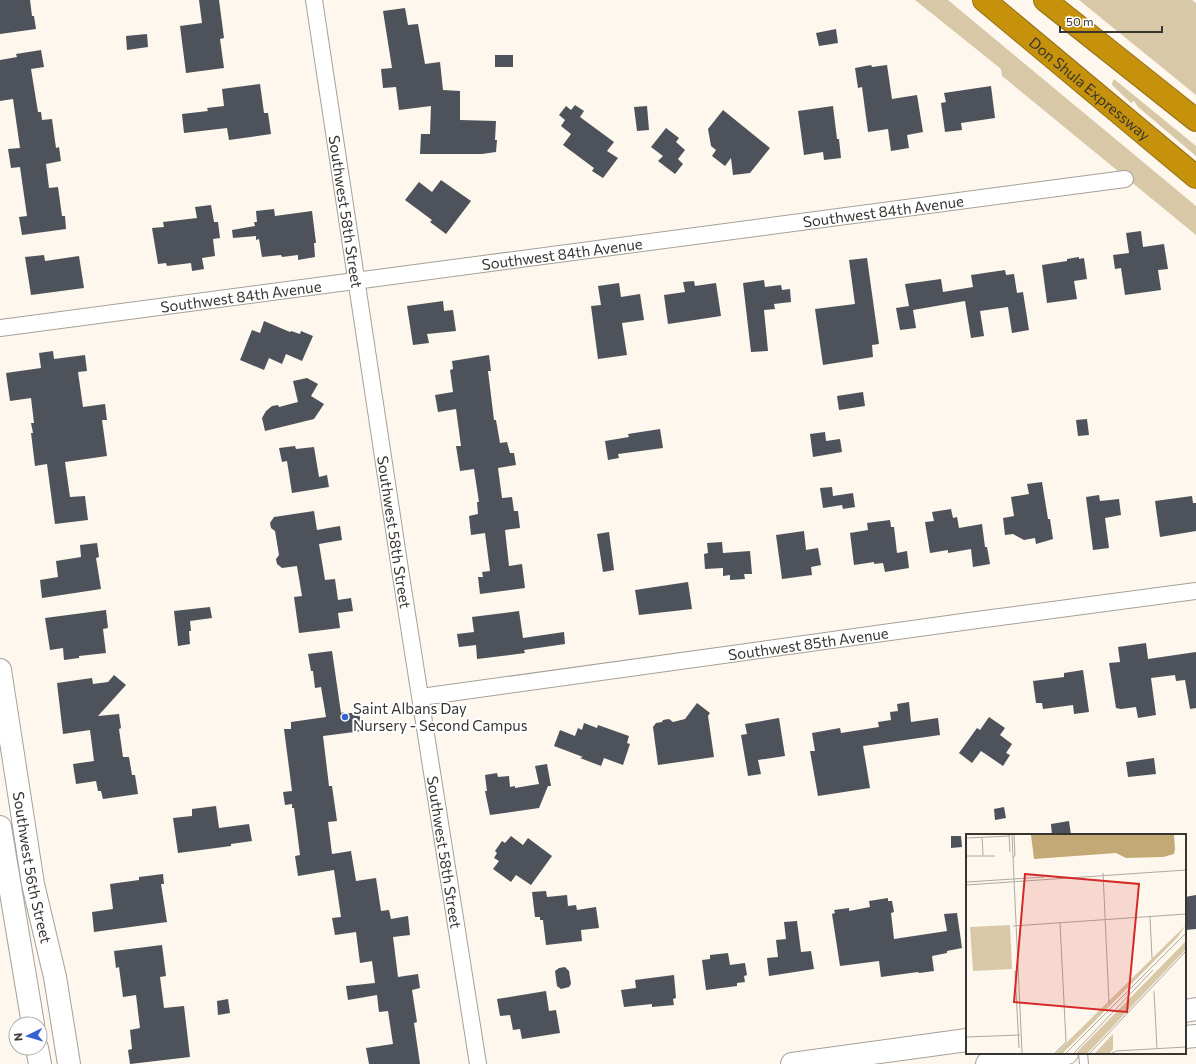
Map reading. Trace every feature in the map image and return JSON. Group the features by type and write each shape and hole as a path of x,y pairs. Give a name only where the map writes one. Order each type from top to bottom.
{"highway":[{"name":"Don Shula Expressway","path":"984,0 1196,177"},
{"path":"1046,0 1196,120"}],"main road":[{"name":"Southwest 56th Street","path":"0,676 33,884 55,977 69,1064"},
{"name":"Southwest 56th Street","path":"0,827 33,1016"},
{"path":"1186,1011 1196,1009"},
{"path":"1186,1037 1196,1036"},
{"path":"792,1064 897,1057 966,1040"},
{"path":"987,1064 1025,1056 1053,1054"}],"street":[{"name":"Southwest 58th Street","path":"314,0 478,1064"},
{"name":"Southwest 84th Avenue","path":"0,328 1125,179"},
{"name":"Southwest 85th Avenue","path":"421,697 1196,591"}],"lane":[{"path":"1083,1054 1084,1064"}],"shaded area":[{"path":"915,0 948,0 1196,206 1196,235 1002,76 1001,69"},
{"path":"1079,0 1192,0 1196,3 1196,95"},
{"path":"1114,79 1196,146 1196,156 1138,107 1134,101 1131,103 1112,85"}],"building":[{"path":"0,0 30,0 32,16 34,16 36,29 0,34"},
{"path":"199,0 219,0 224,38 220,39 224,68 186,73 180,26 202,23"},
{"path":"405,8 408,25 418,24 425,64 440,62 443,90 460,91 460,120 496,121 496,152 482,154 420,154 421,134 430,134 431,106 399,110 396,87 383,88 381,69 392,68 383,11"},
{"path":"836,29 838,43 819,46 816,33"},
{"path":"147,34 148,47 127,50 126,36"},
{"path":"41,50 44,67 31,69 38,112 41,112 42,120 52,119 56,148 59,147 61,161 46,164 49,188 58,187 62,216 65,216 66,229 22,235 19,217 27,216 20,167 11,168 8,149 20,148 13,99 0,101 0,60 17,57 16,54"},
{"path":"495,55 513,55 513,67 495,67"},
{"path":"871,65 872,67 887,65 892,99 917,95 923,132 907,135 909,148 891,151 888,129 868,132 862,87 858,88 855,68"},
{"path":"260,84 264,113 268,113 271,134 229,140 227,128 184,133 182,114 208,111 207,108 224,106 222,89"},
{"path":"991,86 995,118 961,123 962,130 945,132 941,103 946,102 944,93"},
{"path":"575,105 584,111 580,117 614,142 607,151 618,158 603,178 592,171 594,168 563,145 571,134 561,126 565,120 559,115 566,106 571,110"},
{"path":"647,106 649,130 637,131 634,107"},
{"path":"833,106 841,158 824,160 823,152 804,155 798,111"},
{"path":"723,110 770,148 750,173 733,175 731,158 725,166 712,156 716,150 711,146 708,129"},
{"path":"666,128 679,138 676,142 685,150 678,159 683,164 675,174 658,161 663,156 651,147"},
{"path":"441,180 471,201 446,234 430,222 432,220 405,200 419,182 432,192"},
{"path":"211,205 214,222 218,222 220,238 213,239 215,256 202,258 204,269 192,271 191,263 167,266 166,263 158,264 152,228 164,227 163,222 197,218 195,207"},
{"path":"274,209 275,216 312,211 316,243 314,243 315,257 298,260 298,255 262,257 259,239 256,240 256,236 233,238 232,230 255,226 254,222 257,222 256,211"},
{"path":"1141,231 1143,247 1164,244 1168,269 1158,270 1161,290 1125,295 1121,268 1115,269 1113,255 1129,253 1126,233"},
{"path":"44,255 45,261 79,256 84,288 31,295 25,257"},
{"path":"1079,257 1079,259 1084,258 1087,279 1074,281 1077,299 1047,303 1042,265 1067,261 1067,259"},
{"path":"867,258 879,344 872,345 873,357 823,365 815,309 855,304 849,260"},
{"path":"1005,270 1006,275 1014,274 1017,293 1023,292 1029,330 1012,333 1008,307 980,311 984,336 971,338 965,301 913,310 916,328 900,330 896,308 909,306 905,284 941,279 943,292 973,287 971,275"},
{"path":"764,280 765,287 781,285 782,290 790,289 791,302 774,304 775,309 764,310 768,351 751,352 743,283"},
{"path":"694,281 695,286 716,283 721,316 668,324 664,295 685,292 683,282"},
{"path":"619,283 621,297 640,294 644,320 622,323 627,355 598,359 591,306 601,305 598,286"},
{"path":"443,301 444,311 453,310 456,331 427,334 429,343 413,345 407,306"},
{"path":"264,321 290,332 300,334 301,331 313,336 302,361 286,354 282,364 269,358 264,370 240,360 252,330 260,333"},
{"path":"53,351 54,359 85,355 87,371 78,372 83,407 105,404 107,420 102,420 107,456 65,462 70,497 85,496 88,520 55,524 47,464 35,466 31,433 33,433 31,423 34,423 31,398 10,401 6,373 41,368 39,353"},
{"path":"489,355 491,371 488,371 494,420 496,420 500,443 507,442 510,453 514,453 516,465 498,468 502,498 512,497 514,511 518,511 520,528 505,530 509,566 522,564 525,588 480,594 478,577 483,577 482,572 490,571 485,533 471,535 469,516 478,514 477,502 479,502 474,469 460,471 456,446 461,446 456,409 438,412 435,395 453,392 450,370 453,369 452,361"},
{"path":"307,378 318,384 311,396 324,404 314,419 265,431 262,418 266,411 272,406 278,405 279,407 298,402 293,381"},
{"path":"863,392 865,406 839,410 837,396"},
{"path":"1087,419 1089,435 1078,436 1076,420"},
{"path":"660,429 663,448 618,454 619,458 608,460 605,441 629,437 628,434"},
{"path":"825,432 826,441 840,439 842,452 813,457 810,434"},
{"path":"295,446 296,449 314,447 319,477 327,475 329,487 292,493 287,461 282,462 279,448"},
{"path":"1042,482 1053,539 1036,544 1035,538 1024,540 1013,534 1005,535 1003,518 1014,516 1011,497 1029,494 1027,484"},
{"path":"832,487 833,496 853,493 855,507 843,509 842,505 823,508 820,488"},
{"path":"1099,495 1100,501 1119,499 1121,515 1105,518 1109,548 1093,550 1086,497"},
{"path":"1192,496 1193,503 1196,503 1196,531 1160,537 1155,501"},
{"path":"951,509 953,518 957,517 959,528 982,524 985,547 987,547 990,564 973,567 971,549 948,553 948,550 930,553 925,522 934,521 932,512"},
{"path":"314,511 317,530 340,526 342,540 319,544 325,580 335,579 338,600 351,598 353,611 338,613 340,628 299,633 294,597 302,596 297,566 282,568 277,564 276,559 279,555 275,531 271,528 270,523 274,517"},
{"path":"890,520 891,527 894,527 897,553 907,551 909,568 885,572 883,563 874,564 874,562 854,565 850,533 868,530 867,523"},
{"path":"804,531 806,550 818,548 821,565 811,567 812,575 782,579 776,535"},
{"path":"609,532 614,570 603,572 597,534"},
{"path":"722,542 723,553 750,551 752,574 744,574 745,579 730,580 730,575 723,576 723,568 705,569 704,554 708,553 707,543"},
{"path":"97,543 99,557 96,558 101,589 42,598 40,580 58,577 56,561 81,557 80,545"},
{"path":"688,582 692,609 639,615 635,590"},
{"path":"210,607 212,618 190,621 190,644 178,646 174,611"},
{"path":"106,610 108,628 103,629 106,653 79,656 79,658 64,660 63,648 50,650 45,618"},
{"path":"519,611 523,638 564,632 565,644 524,650 525,653 477,659 476,645 459,647 457,634 474,632 472,617"},
{"path":"1146,643 1148,659 1196,652 1196,708 1190,709 1185,680 1176,681 1175,675 1151,678 1156,715 1138,718 1136,707 1121,709 1116,708 1109,663 1120,662 1118,647"},
{"path":"332,651 341,713 359,712 362,731 323,736 329,786 332,786 337,821 328,822 332,854 351,851 356,881 376,878 381,911 389,910 391,919 408,916 410,935 393,937 398,977 418,974 420,988 412,990 417,1022 414,1023 420,1064 369,1064 366,1048 393,1044 388,1011 379,1012 377,995 348,1000 346,986 375,983 372,961 360,963 356,932 335,935 332,918 341,917 334,870 298,876 295,856 300,855 294,808 292,808 292,804 285,805 283,792 292,791 284,729 291,729 291,722 326,717 321,687 315,688 313,671 311,671 308,654"},
{"path":"1083,670 1089,712 1074,714 1073,705 1043,709 1042,703 1036,703 1033,681 1064,677 1064,673"},
{"path":"114,675 126,685 98,716 119,714 121,728 119,729 123,757 129,757 132,775 135,775 138,794 103,799 101,791 98,791 96,781 76,784 73,764 94,761 90,730 63,734 57,683 92,678 93,684 108,682"},
{"path":"909,702 911,722 938,718 940,735 863,746 870,788 818,796 810,751 815,751 812,733 840,728 841,733 879,727 878,722 891,720 890,712 898,711 897,704"},
{"path":"697,703 710,713 708,716 714,757 658,765 653,727 656,723 662,722 663,720 669,719 673,722 685,719"},
{"path":"989,717 1005,728 1000,735 1012,744 1006,753 1010,755 1003,766 981,751 972,763 959,753 977,728 980,730"},
{"path":"779,718 785,756 758,760 761,774 748,776 741,735 747,734 745,724"},
{"path":"584,723 597,728 598,725 629,736 627,743 630,744 623,765 604,758 601,766 580,758 583,757 554,746 560,730 575,736 578,728 582,730"},
{"path":"1154,758 1156,774 1128,777 1126,762"},
{"path":"547,764 551,786 548,786 539,808 490,815 485,791 487,791 485,775 497,773 498,777 509,776 510,787 515,786 515,788 539,784 535,766"},
{"path":"216,806 219,828 249,824 252,841 231,844 231,846 178,853 173,818 192,816 192,809"},
{"path":"1004,807 1006,818 995,820 994,809"},
{"path":"1069,821 1071,834 1052,834 1051,824"},
{"path":"511,836 523,845 528,838 552,856 531,885 516,875 511,882 493,869 499,861 494,858 497,853 495,851 502,841 505,843"},
{"path":"951,836 961,836 962,847 951,848"},
{"path":"163,874 164,884 161,884 167,922 94,932 92,912 113,909 110,884 139,880 139,877"},
{"path":"546,891 547,897 567,895 568,906 576,905 577,910 596,907 599,928 581,930 582,941 546,945 543,920 540,920 540,917 535,917 532,892"},
{"path":"1196,895 1196,929 1186,930 1186,897"},
{"path":"888,898 888,901 892,901 894,912 891,913 894,939 947,931 944,914 957,913 962,948 932,956 934,971 881,977 879,961 840,966 832,914 835,913 834,910 849,908 849,911 870,907 869,901"},
{"path":"797,921 801,952 811,951 814,969 769,976 767,958 778,957 776,940 786,939 784,922"},
{"path":"162,945 166,976 160,977 164,1008 184,1006 190,1057 130,1064 128,1050 132,1049 130,1030 140,1028 136,995 123,997 119,967 116,968 114,951"},
{"path":"728,953 730,965 745,963 747,975 744,976 745,982 737,983 737,986 706,990 702,960 710,959 710,955"},
{"path":"565,967 569,971 571,984 569,987 561,989 557,986 555,971 559,968"},
{"path":"674,975 676,998 673,999 674,1005 652,1007 652,1004 624,1007 621,990 636,988 635,980"},
{"path":"546,991 549,1011 556,1010 560,1033 522,1039 520,1029 513,1030 510,1015 500,1016 497,999"},
{"path":"228,999 230,1013 218,1015 217,1001"}],"place":[{"name":"Saint Albans Day Nursery - Second Campus","path":"345,717"}]}
